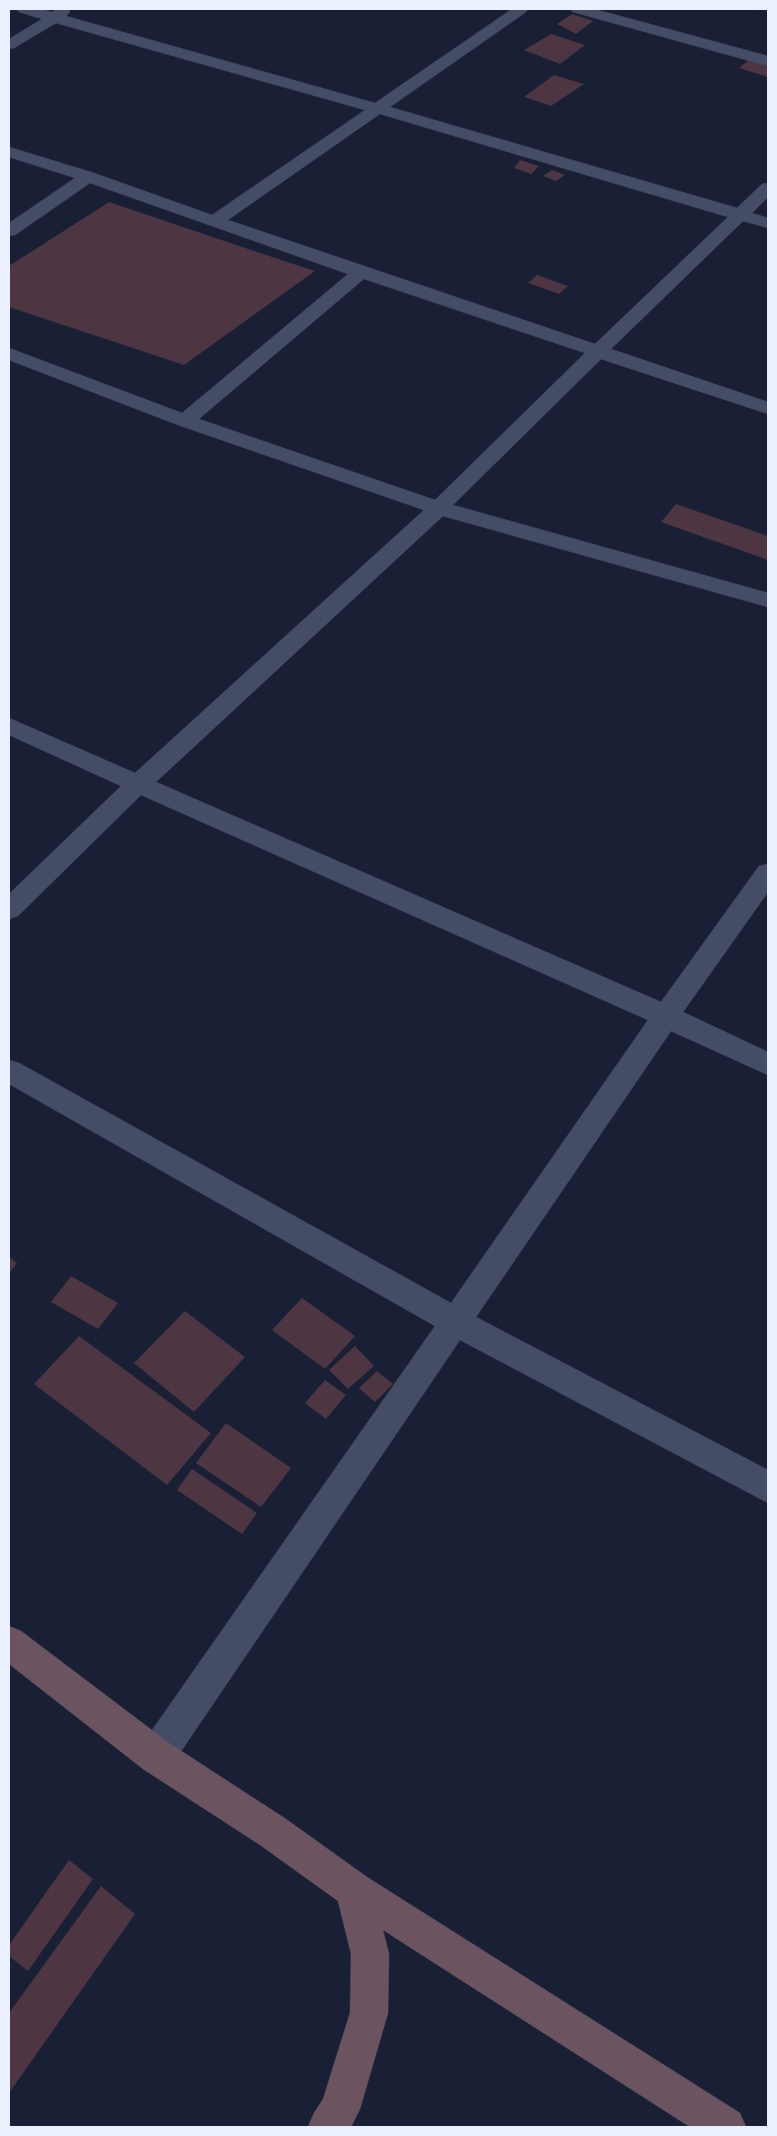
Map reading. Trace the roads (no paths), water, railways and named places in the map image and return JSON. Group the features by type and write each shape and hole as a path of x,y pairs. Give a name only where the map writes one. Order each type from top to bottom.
{"street":[{"path":"24,9 377,108 768,223"},
{"path":"9,45 68,9"},
{"path":"216,220 521,9"},
{"path":"578,9 662,23 768,61"},
{"path":"9,152 88,176 361,272 768,408"},
{"path":"9,231 88,176"},
{"path":"9,909 137,785 439,508 597,352 768,188"},
{"path":"185,421 361,272"},
{"path":"14,362 439,508 768,600"},
{"path":"9,726 137,785 666,1016 768,1064"},
{"path":"156,1756 666,1016 768,872"},
{"path":"9,1070 456,1322 768,1487"},
{"path":"9,1643 156,1756 273,1832 354,1890 726,2127"},
{"path":"328,2127 340,2109 369,2013 370,1954 354,1890"}]}
